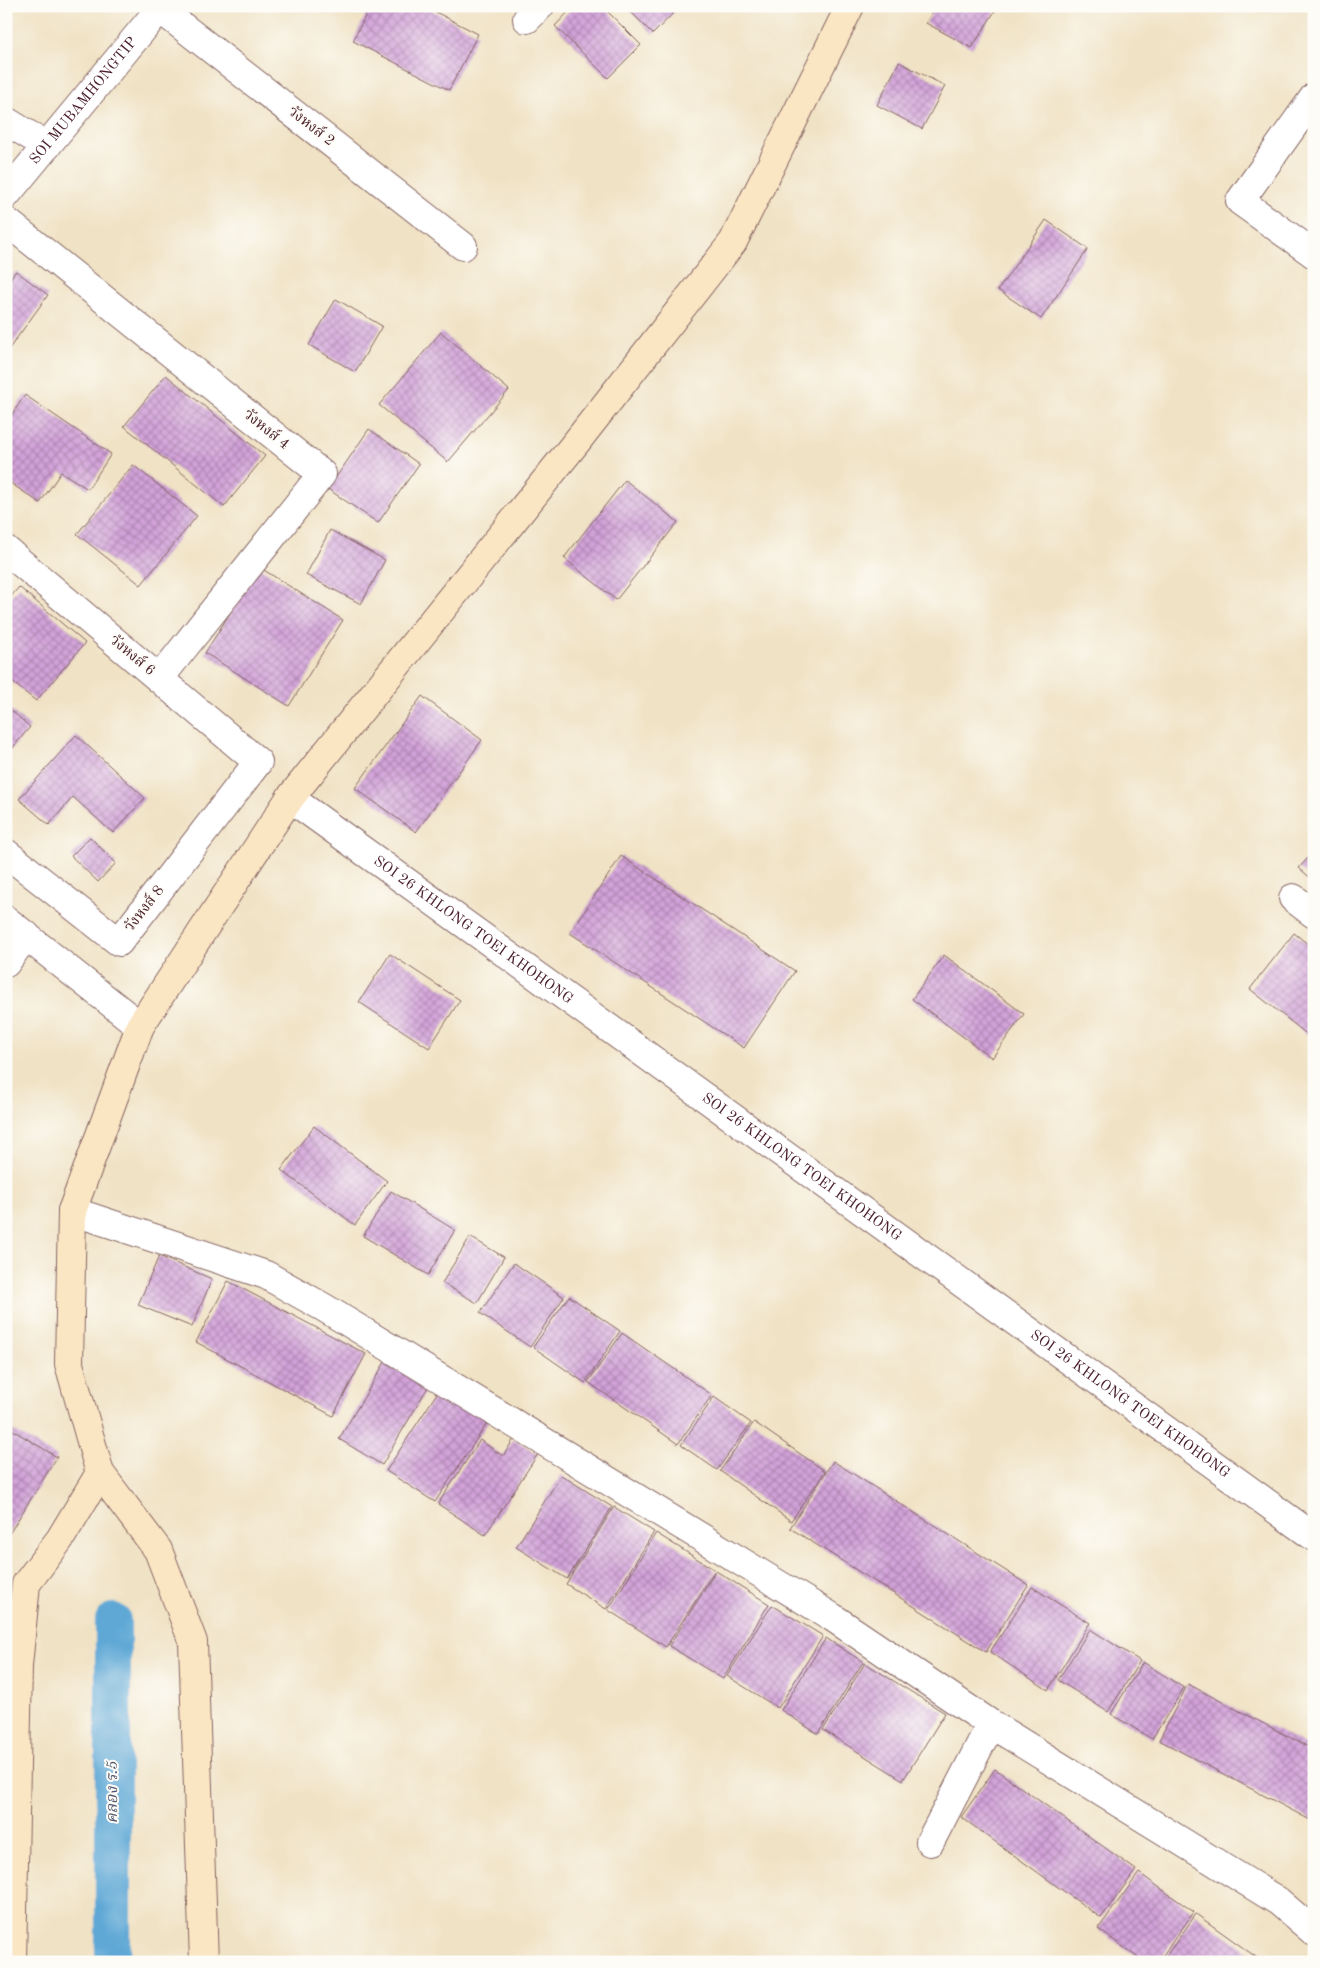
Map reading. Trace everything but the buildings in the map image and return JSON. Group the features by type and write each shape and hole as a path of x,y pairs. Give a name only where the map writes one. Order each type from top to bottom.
{"street":[{"path":"204,1962 193,1642 158,1550 100,1473 69,1364 72,1211 140,1026 290,798 578,440 733,242 850,6"},
{"name":"SOI MUBAMHONGTIP","path":"6,195 161,8"},
{"name":"วังหงส์ 2","path":"161,8 463,246"},
{"path":"1314,97 1240,201 1314,254"},
{"path":"6,121 47,146"},
{"name":"วังหงส์ 4","path":"6,222 322,474 160,679"},
{"name":"วังหงส์ 6","path":"6,550 258,762"},
{"name":"วังหงส์ 8","path":"6,853 119,942 258,762"},
{"name":"SOI 26 KHLONG TOEI KHOHONG","path":"290,798 1314,1537"},
{"path":"6,964 16,928 140,1026"},
{"path":"72,1211 266,1275 323,1307 832,1617 991,1724 1278,1901 1314,1932"},
{"path":"12,1962 18,1666 26,1584 60,1539 100,1473"},
{"path":"930,1842 991,1724"}],"waterway":[{"name":"คลอง ร.5","path":"113,1621 113,1962"}]}
